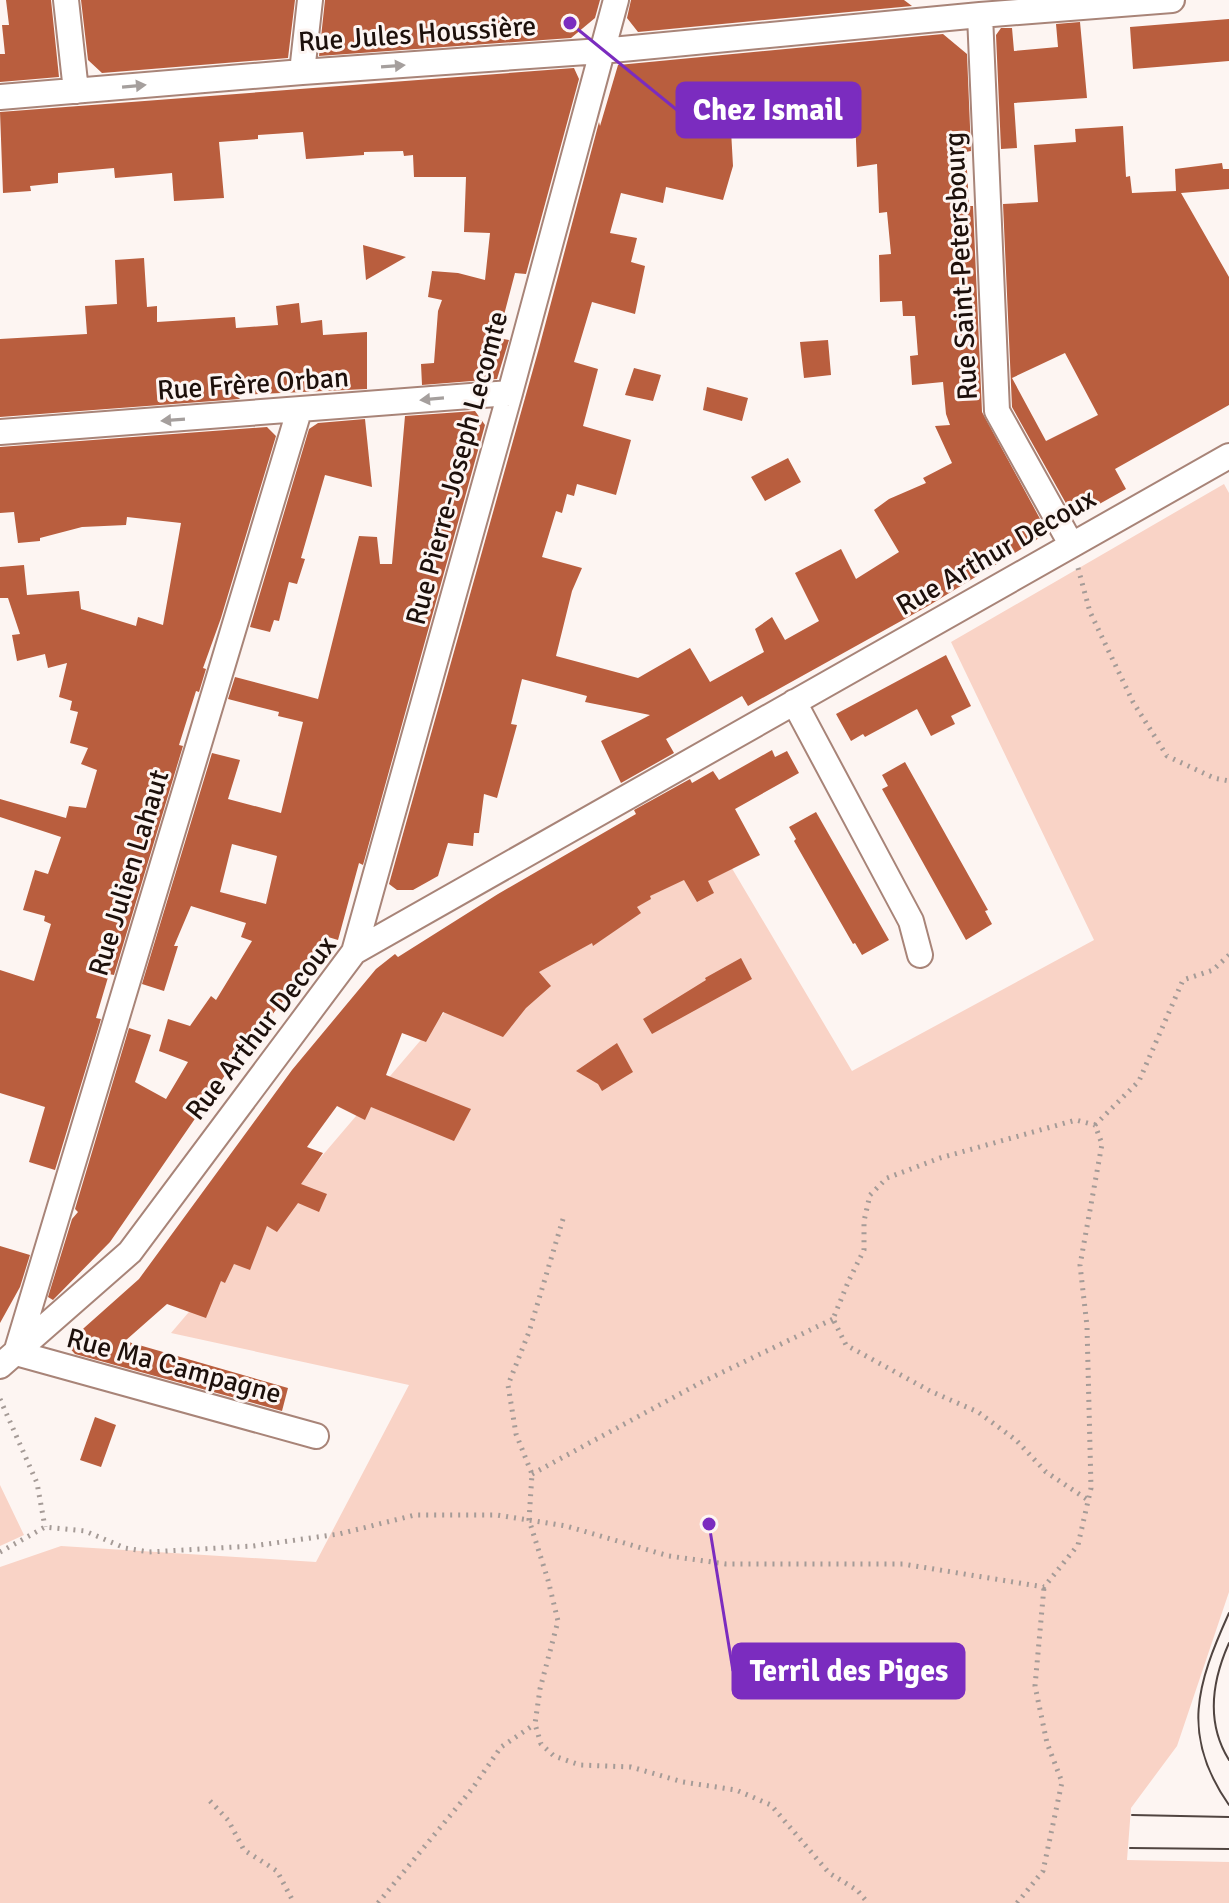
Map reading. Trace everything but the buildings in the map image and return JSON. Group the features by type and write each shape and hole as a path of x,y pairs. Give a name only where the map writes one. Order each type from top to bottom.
{"street":[{"path":"66,0 76,91"},
{"path":"302,72 310,0"},
{"name":"Rue Pierre-Joseph Lecomte","path":"354,952 616,0"},
{"name":"Rue Jules Houssière","path":"0,97 601,51 1172,0"},
{"name":"Rue Saint-Petersbourg","path":"980,15 997,411 1071,544"},
{"name":"Rue Frère Orban","path":"0,432 510,393"},
{"name":"Rue Julien Lahaut","path":"8,1360 299,411"},
{"name":"Rue Arthur Decoux","path":"8,1360 130,1252 354,952 1229,456"},
{"path":"794,702 911,921 920,955"},
{"name":"Rue Ma Campagne","path":"8,1360 316,1436"}],"path":[{"path":"1071,544 1090,612 1133,702 1167,756 1214,778 1229,781"},
{"path":"1095,1125 1139,1081 1183,980 1213,970 1229,955"},
{"path":"532,1474 700,1383 833,1319 864,1250 864,1221 870,1195 887,1178 940,1158 1076,1120 1095,1125"},
{"path":"1017,1903 1043,1871 1062,1782 1047,1743 1035,1686 1044,1587 1078,1545 1091,1488 1087,1326 1080,1265 1102,1144 1095,1125"},
{"path":"563,1219 529,1332 508,1385 516,1434 532,1474 529,1520 558,1621 540,1689 535,1724 541,1744 554,1756 580,1765 631,1767 683,1782 736,1790 771,1805 829,1873 857,1890 868,1903"},
{"path":"833,1319 846,1345 930,1391 978,1412 1016,1440 1046,1472 1088,1500"},
{"path":"0,1399 37,1483 45,1527"},
{"path":"0,1552 45,1527 85,1531 125,1548 149,1552 253,1546 325,1536 415,1515 497,1515 566,1526 669,1556 726,1564 903,1564 1044,1587"},
{"path":"378,1903 472,1789 501,1747 535,1724"},
{"path":"210,1801 228,1820 244,1850 277,1871 294,1903"}],"shaded area":[{"path":"1224,484 1229,493 1229,1592 1177,1746 1131,1808 1127,1860 1229,1862 1229,1903 0,1903 0,1567 61,1546 316,1562 409,1385 171,1333 466,987 714,838 852,1071 1094,940 951,642"},
{"path":"0,1485 24,1535 0,1546"}],"tram line":[{"path":"1229,1613 1209,1663 1199,1709 1199,1732 1204,1755 1229,1805"},
{"path":"1229,1643 1215,1687 1214,1702 1217,1731 1229,1760"},
{"path":"1132,1815 1229,1817"},
{"path":"1130,1848 1229,1849"}],"place":[{"name":"Chez Ismail","path":"570,23"},
{"name":"Terril des Piges","path":"709,1524"}]}
